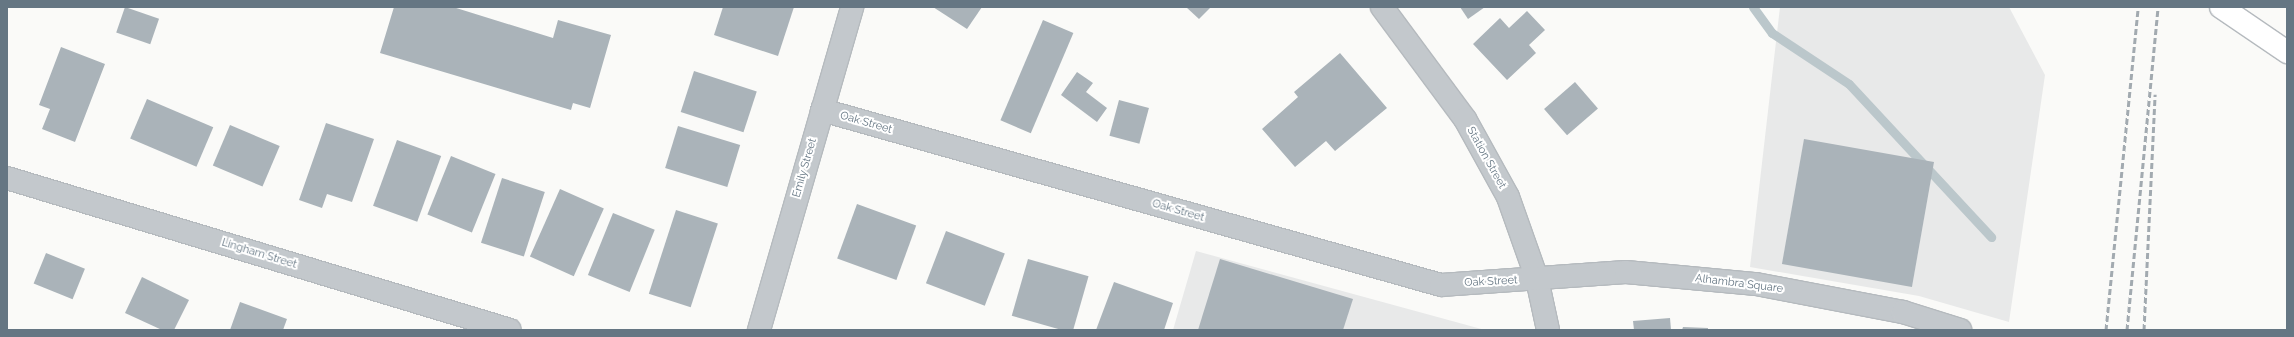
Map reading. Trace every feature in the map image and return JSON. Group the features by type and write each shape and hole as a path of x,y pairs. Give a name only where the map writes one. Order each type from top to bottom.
{"main road":[{"path":"2221,7 2287,52"}],"street":[{"name":"Emily Street","path":"759,330 852,7"},
{"name":"Station Street","path":"1382,7 1465,119 1508,197 1537,279 1548,330"},
{"name":"Oak Street","path":"822,110 1440,285 1537,279"},
{"name":"Lingham Street","path":"7,178 510,330"},
{"name":"Alhambra Square","path":"1537,279 1626,272 1756,284 1903,312 1960,330"}],"shaded area":[{"path":"1780,7 2009,7 2045,75 2009,322 1919,296 1750,267"},
{"path":"1196,251 1485,330 1173,330"}],"building":[{"path":"125,7 159,19 150,44 116,33"},
{"path":"394,7 453,7 553,38 558,20 611,35 590,108 573,103 571,110 380,53"},
{"path":"723,7 794,7 778,56 714,35"},
{"path":"933,7 982,7 967,29"},
{"path":"1186,7 1211,7 1199,19"},
{"path":"1460,7 1485,7 1468,19"},
{"path":"1527,11 1545,30 1529,45 1536,53 1507,80 1473,44 1500,18 1509,28"},
{"path":"1043,20 1073,33 1031,133 1000,120"},
{"path":"61,47 105,64 75,142 42,129 50,109 39,105"},
{"path":"1340,53 1387,108 1335,151 1326,141 1295,167 1262,129 1298,97 1294,92"},
{"path":"694,71 757,91 743,132 681,112"},
{"path":"1077,72 1093,83 1086,92 1107,108 1097,122 1061,95"},
{"path":"1575,82 1598,108 1567,135 1544,109"},
{"path":"147,99 213,127 196,167 130,139"},
{"path":"1119,100 1149,108 1139,144 1109,136"},
{"path":"326,123 374,139 352,202 327,194 322,208 299,200"},
{"path":"230,125 280,146 263,187 213,166"},
{"path":"678,126 740,145 727,187 665,168"},
{"path":"1804,139 1934,162 1912,287 1782,264"},
{"path":"397,140 441,156 417,222 373,206"},
{"path":"451,156 496,174 472,232 427,214"},
{"path":"502,178 545,192 524,257 481,243"},
{"path":"560,189 604,209 574,276 530,257"},
{"path":"857,204 916,226 896,280 837,259"},
{"path":"676,210 718,224 691,307 649,294"},
{"path":"613,213 655,230 630,292 588,275"},
{"path":"946,231 1005,254 985,306 926,283"},
{"path":"46,253 85,269 73,299 34,284"},
{"path":"1028,259 1089,276 1073,330 1062,330 1012,316"},
{"path":"1220,259 1353,299 1343,330 1198,330"},
{"path":"142,277 189,300 174,330 162,330 125,313"},
{"path":"1114,282 1173,303 1164,330 1096,330"},
{"path":"240,302 287,319 283,330 230,330"},
{"path":"1670,318 1671,330 1634,330 1633,321"},
{"path":"1683,327 1708,328 1708,330 1682,330"}],"waterway":[{"path":"1753,7 1772,33 1849,84 1991,237"}],"railway":[{"path":"2106,330 2138,7"},
{"path":"2127,330 2158,7"},
{"path":"2144,330 2155,94"}]}
